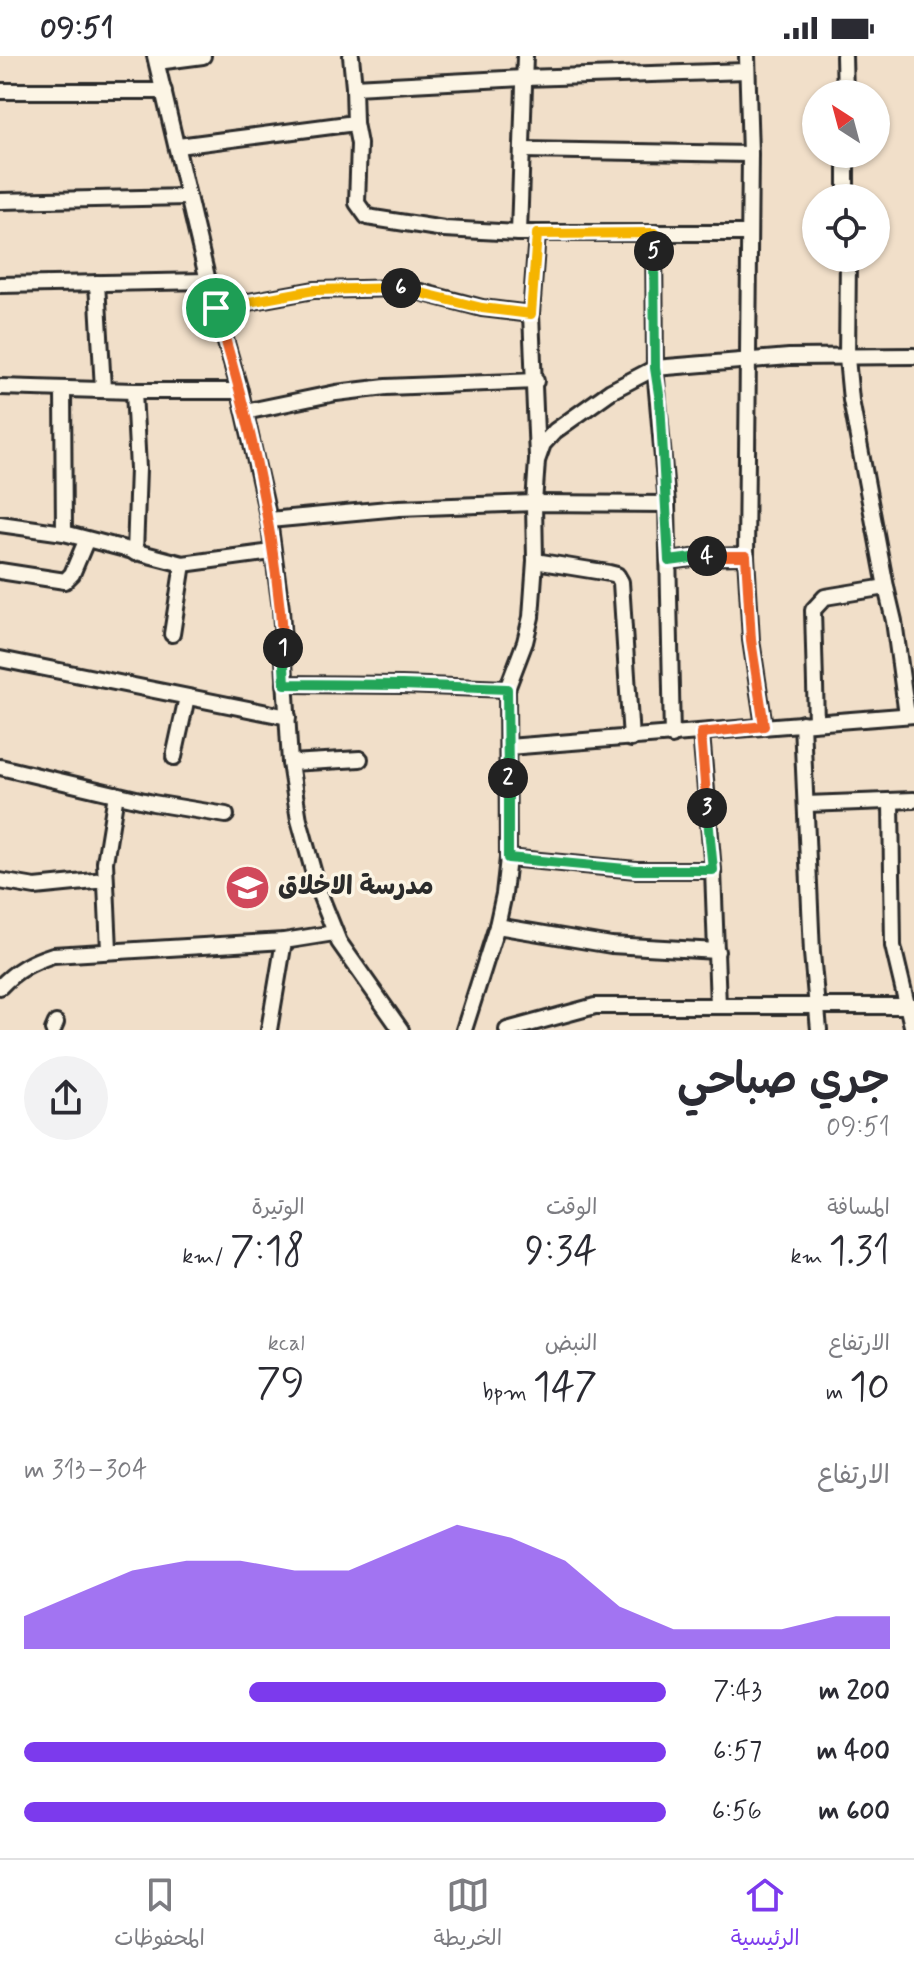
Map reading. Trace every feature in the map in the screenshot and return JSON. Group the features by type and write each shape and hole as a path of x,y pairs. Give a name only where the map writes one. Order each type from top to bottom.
{"street":[{"path":"203,56 156,59 208,281 240,391 269,520 280,598 290,763 299,820 334,933 401,1030"},
{"path":"351,56 359,144 357,203 367,217 444,229 537,234 749,233"},
{"path":"519,233 525,56"},
{"path":"844,56 845,80"},
{"path":"354,87 747,64 750,154 746,556 751,640 764,726"},
{"path":"0,91 164,91"},
{"path":"178,146 355,123"},
{"path":"523,150 750,154"},
{"path":"0,201 188,197"},
{"path":"654,233 655,368 667,504 672,736"},
{"path":"464,1030 497,926 508,858 507,689 531,617 537,461 531,314 537,234"},
{"path":"508,747 911,715 858,445 847,358 848,272"},
{"path":"0,285 208,281"},
{"path":"97,283 103,389"},
{"path":"216,308 314,290 405,288 482,308 531,314"},
{"path":"537,461 543,444 555,431 611,391 655,368 789,357 914,356"},
{"path":"245,412 336,393 386,387 536,381"},
{"path":"0,387 240,391"},
{"path":"63,390 64,533"},
{"path":"134,391 138,469 135,553"},
{"path":"269,520 399,508 534,503 667,504"},
{"path":"0,524 64,533 183,564 272,552"},
{"path":"0,571 65,581 72,574 86,541"},
{"path":"669,561 746,556"},
{"path":"535,561 609,573 617,575 621,582 631,739"},
{"path":"172,634 183,564"},
{"path":"819,1030 812,953 806,804 813,610 825,597 886,587"},
{"path":"0,659 288,717"},
{"path":"285,684 507,689"},
{"path":"174,757 187,697"},
{"path":"701,733 713,870 718,1006"},
{"path":"290,763 360,759"},
{"path":"0,767 226,815"},
{"path":"109,950 105,880 107,839 116,794"},
{"path":"806,804 914,800"},
{"path":"891,802 892,938 911,1006 913,1030"},
{"path":"508,858 636,870 713,870"},
{"path":"0,881 35,887 105,880"},
{"path":"497,926 611,945 717,951"},
{"path":"0,987 15,972 33,961 53,955 284,941 334,933"},
{"path":"269,1030 284,941"},
{"path":"507,1030 595,1006 911,1006"}],"place":[{"name":"مدرسة الاخلاق","path":"247,887"}],"route":[{"path":"654,233 655,368 660,401 669,561 723,555 746,556 751,640 764,726 701,733 713,870 636,870 508,858 507,689 285,684 279,587 269,520 240,391 216,308 314,290 405,288 482,308 531,314 537,234 654,233"}]}
